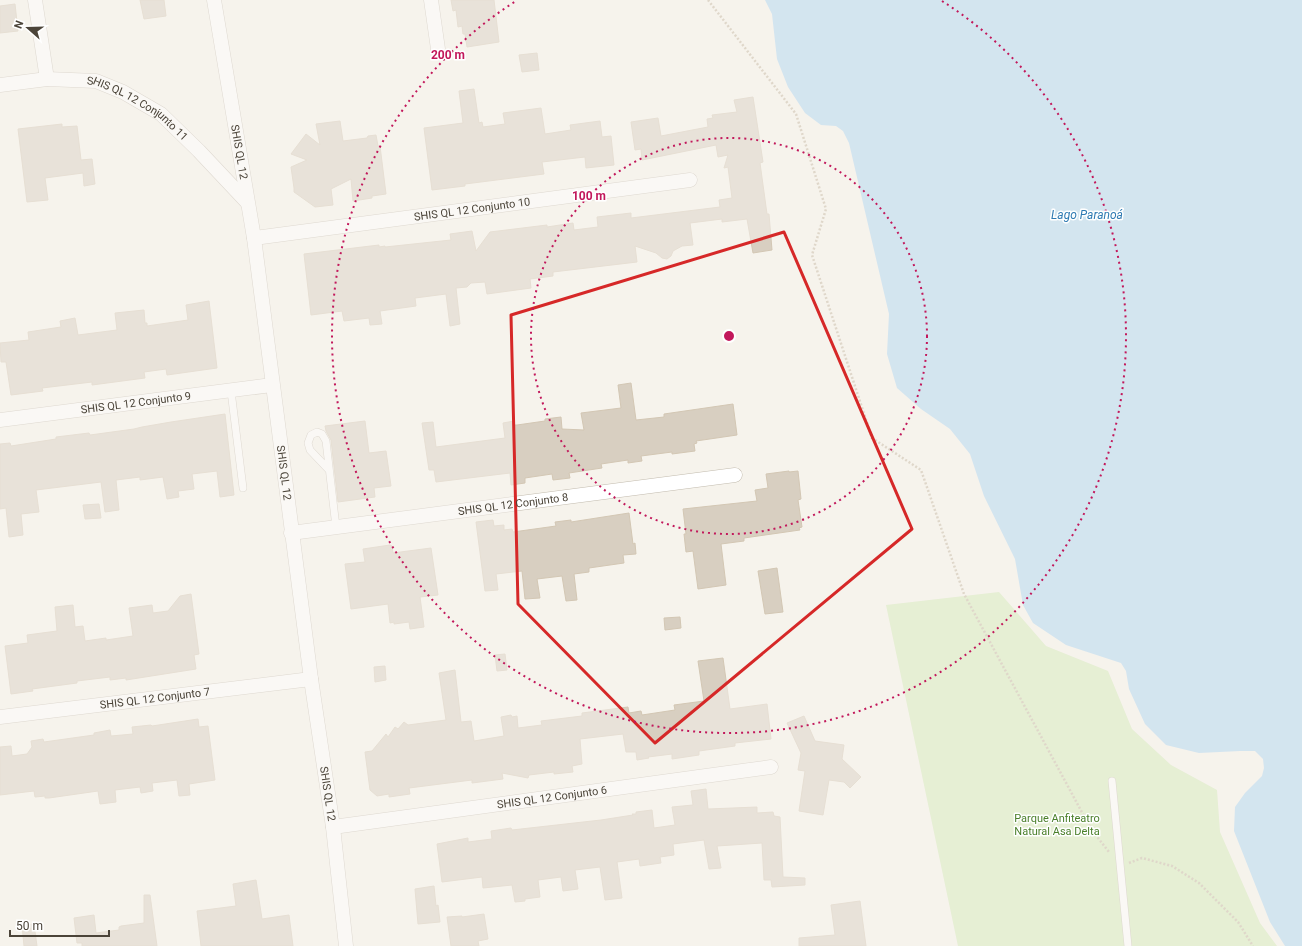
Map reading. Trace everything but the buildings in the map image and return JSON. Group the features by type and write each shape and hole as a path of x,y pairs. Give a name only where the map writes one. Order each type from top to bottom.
{"street":[{"path":"35,0 47,79"},
{"name":"SHIS QL 12","path":"214,0 254,238 310,679 333,827 346,946"},
{"path":"431,0 438,49"},
{"name":"SHIS QL 12 Conjunto 11","path":"0,85 47,79 96,81 123,92 161,114 199,151 247,202"},
{"name":"SHIS QL 12 Conjunto 10","path":"254,238 690,180"},
{"name":"SHIS QL 12 Conjunto 9","path":"0,420 272,385"},
{"name":"SHIS QL 12 Conjunto 8","path":"291,533 735,475"},
{"name":"SHIS QL 12 Conjunto 7","path":"0,717 310,679"},
{"name":"SHIS QL 12 Conjunto 6","path":"333,827 771,767"}],"lane":[{"path":"231,391 243,488"},
{"path":"329,470 310,450 308,443 311,435 317,432 322,434 326,441 336,527"},
{"path":"1112,781 1128,946"}],"path":[{"path":"708,0 796,114 826,209 812,255 872,438 921,470 964,594 1091,829 1120,866 1142,858 1172,866 1199,883 1238,922 1253,946"}],"highlighted area":[{"path":"784,232 912,529 655,743 518,604 511,315"}],"green space":[{"name":"Parque Anfiteatro Natural Asa Delta","path":"999,592 1046,646 1108,671 1132,729 1171,765 1217,790 1220,832 1260,923 1277,946 958,946 886,605"}],"water":[{"name":"Lago Paranoá","path":"765,0 1302,0 1302,946 1285,946 1270,922 1234,831 1235,807 1245,793 1262,776 1264,768 1263,759 1255,751 1199,753 1166,745 1145,724 1129,689 1126,671 1121,663 1066,645 1033,623 1023,605 1015,559 984,496 970,454 950,429 921,409 897,388 887,354 889,314 849,143 843,131 836,126 821,125 805,113 788,87 777,59 772,14"}]}
